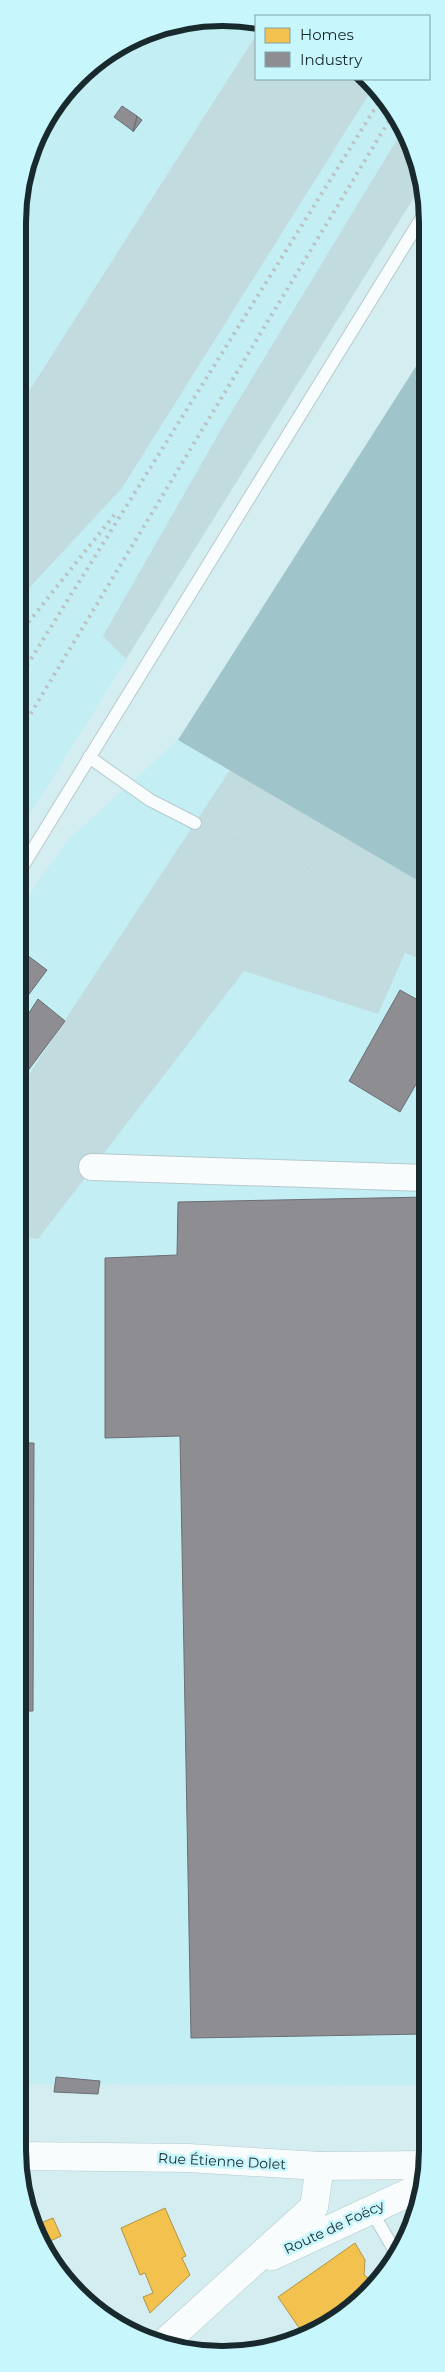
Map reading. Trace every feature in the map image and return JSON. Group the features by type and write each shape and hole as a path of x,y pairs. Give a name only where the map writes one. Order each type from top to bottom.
{"street":[{"path":"92,1168 419,1178"},
{"name":"Rue Étienne Dolet","path":"27,2156 188,2158 320,2166 418,2165"},
{"name":"Route de Foëcy","path":"169,2338 314,2207 320,2166"},
{"name":"Route de Foëcy","path":"245,2268 414,2190"}],"lane":[{"path":"26,860 419,222"},
{"path":"89,757 150,800 195,823"},
{"path":"372,2210 393,2247"}],"path":[{"path":"195,823 304,864 364,913 419,944"}],"shaded area":[{"path":"222,26 255,29 255,37 26,396 26,222 28,197 41,147 59,113 93,75 113,59 147,41 184,30"},
{"path":"255,37 255,80 357,80 370,93 122,488 26,591 26,396"},
{"path":"363,86 386,113 399,136 412,172 416,193 26,821 26,577"},
{"path":"399,136 412,172 416,193 126,659 103,636 223,426"},
{"path":"419,362 419,881 178,740"},
{"path":"178,740 419,881 419,2085 26,2084 26,900 66,842"},
{"path":"230,770 419,881 419,958 405,953 378,1014 244,971 38,1239 26,1237 26,1079"}],"building: Homes":[{"path":"165,2208 186,2256 182,2258 190,2275 150,2313 143,2297 153,2293 145,2273 140,2275 121,2228"},
{"path":"53,2218 61,2236 49,2242 40,2223"},
{"path":"355,2243 365,2260 364,2275 370,2279 332,2313 300,2330 278,2297"}],"building: Industry":[{"path":"122,106 137,116 133,131 114,117"},
{"path":"137,116 142,120 133,132 136,122"},
{"path":"26,954 47,970 26,998"},
{"path":"400,990 419,1001 419,1079 400,1112 349,1081"},
{"path":"38,999 65,1021 26,1073 26,1018"},
{"path":"419,1197 419,2034 191,2038 180,1436 105,1438 105,1258 177,1255 178,1202"},
{"path":"26,1443 34,1443 33,1711 26,1711"},
{"path":"56,2077 100,2081 98,2094 54,2092"}],"railway":[{"path":"26,667 378,103"},
{"path":"26,721 390,120"},
{"path":"26,625 115,514"}]}
